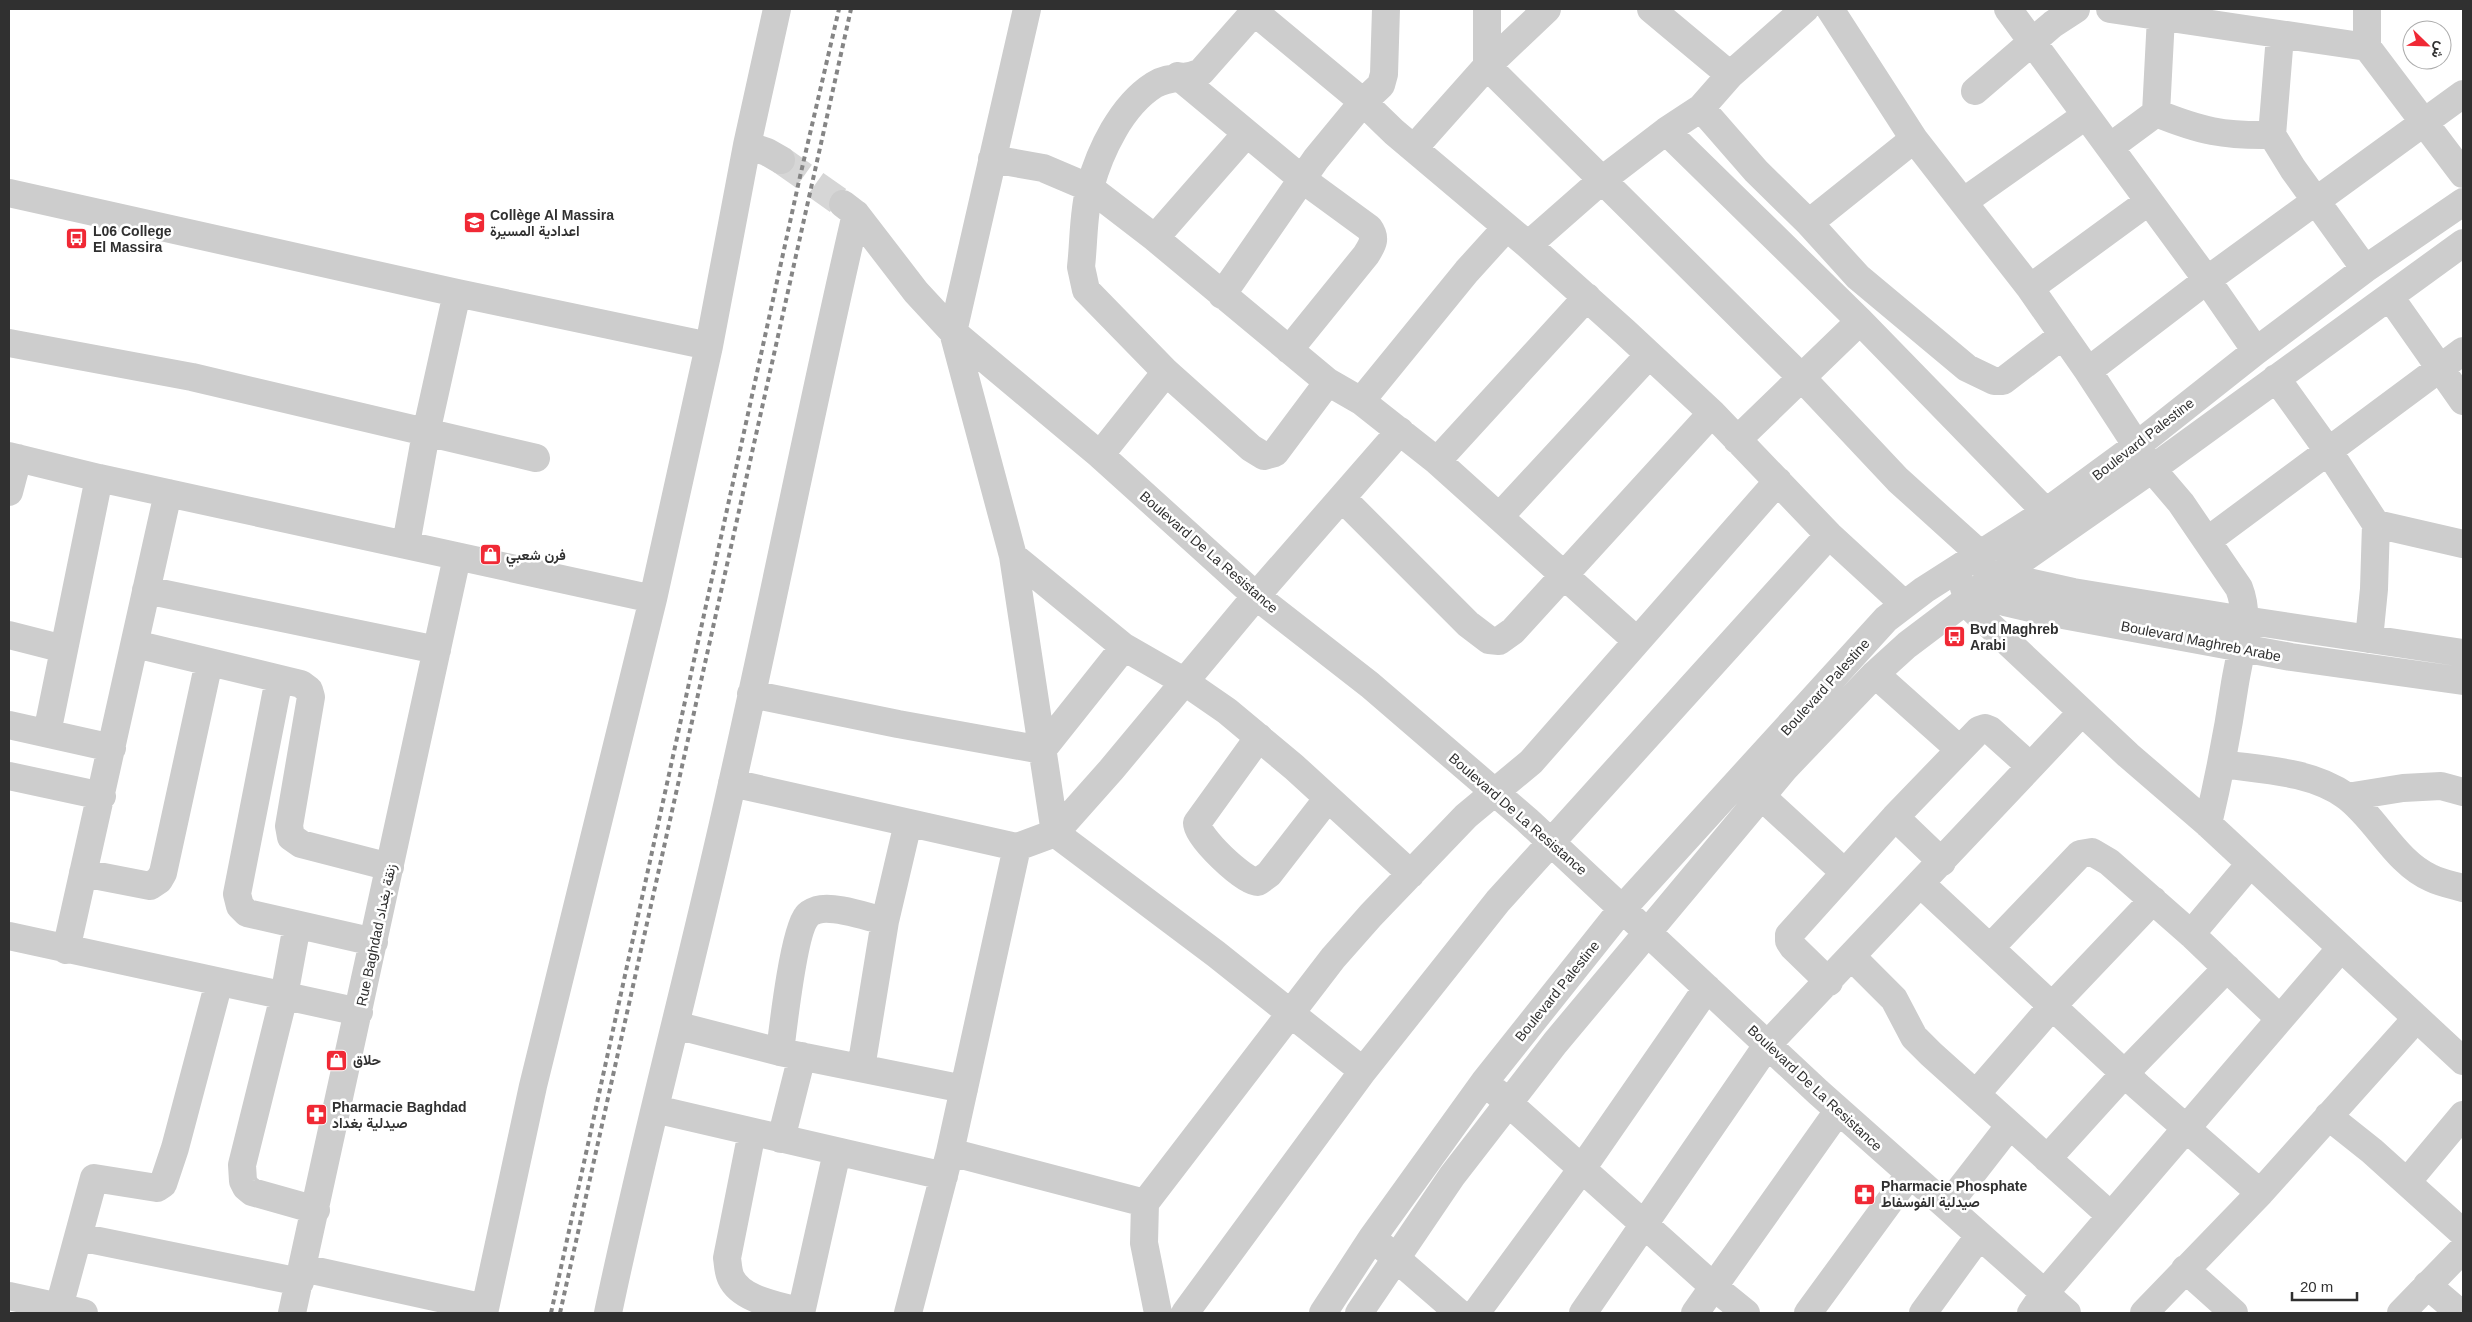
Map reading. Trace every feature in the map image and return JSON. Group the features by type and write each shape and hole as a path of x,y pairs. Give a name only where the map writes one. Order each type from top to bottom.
{"street":[{"path":"79,1237 302,1275 485,1311 532,1086 653,599 709,346 747,145 777,9"},
{"path":"1027,9 953,332 1013,556 1055,833 1291,1012 1363,1071"},
{"path":"1222,295 1302,179 1363,102 1383,81 1386,9"},
{"path":"1487,9 1487,66"},
{"path":"1414,148 1487,66 1547,9"},
{"path":"1651,9 1730,75"},
{"path":"1528,245 1602,180 1666,131 1701,108 1730,75 1805,9"},
{"path":"2008,9 2085,116 2110,146 2256,351"},
{"path":"1975,91 2053,24 2076,9"},
{"path":"2110,9 2367,48"},
{"path":"2366,9 2367,48 2463,174"},
{"path":"1328,382 1275,453 1264,456 1251,448 1166,372 1086,290 1081,267 1090,188 1119,119 1144,92 1166,79 1178,76 1194,76 1201,72 1253,10 1363,102 1587,297 1712,413 1830,535 1904,604"},
{"path":"1836,10 1914,139 2030,288 2088,371 2152,469 2180,503 2239,588 2243,599 2244,620 2222,764 2208,824"},
{"path":"2156,113 2161,17"},
{"path":"2280,36 2272,135 2293,169 2318,201 2365,269"},
{"name":"Boulevard Maghreb Arabe","path":"1487,66 1801,377 1898,480 1980,591 2052,613 2291,657 2463,681"},
{"path":"1178,76 1302,179 1369,228 1374,235 1373,243 1289,350"},
{"path":"2088,371 2207,280 2463,94"},
{"path":"1701,108 1756,171 1809,223 1835,254 1883,300 1914,322 1967,368 1994,381 2003,381 2063,335"},
{"path":"2156,113 2188,126 2219,134 2272,135"},
{"path":"2110,146 2156,113"},
{"path":"1963,202 2085,116"},
{"path":"1666,131 1860,322 2046,512"},
{"path":"1154,238 1246,134"},
{"path":"1809,223 1914,139"},
{"path":"747,145 767,152 780,160"},
{"path":"992,159 1043,168 1090,188 1154,238 1328,382 1361,400 1437,461 1637,641"},
{"path":"9,193 457,293 709,346"},
{"path":"2030,288 2149,200"},
{"name":"Boulevard Palestine","path":"1323,1313 1372,1238 1485,1081 1622,909 1886,619 1904,604 2046,512 2136,446 2256,351 2365,269 2463,202"},
{"name":"Boulevard De La Resistance","path":"751,694 772,605 821,366 850,209 916,292 953,332 1100,455 1256,596 1370,685 1495,792 1550,841 1647,934 1768,1044 1838,1111 1979,1236 2038,1304 2067,1313"},
{"path":"1361,400 1467,271 1506,228"},
{"name":"Boulevard Palestine","path":"1358,1313 1452,1176 1555,1043 1761,796 1875,674 1907,645 1980,591 2152,469 2463,243"},
{"path":"406,544 426,433 457,293"},
{"path":"1437,461 1587,297"},
{"path":"2390,297 2463,401"},
{"path":"1737,440 1860,322"},
{"path":"9,344 192,377 536,458"},
{"path":"2207,541 2463,351"},
{"path":"1500,516 1650,355"},
{"path":"1100,455 1166,372"},
{"path":"2276,378 2329,452 2376,524 2374,589 2369,639"},
{"path":"1342,498 1433,591 1488,640 1499,641 1513,631 1712,413"},
{"path":"732,783 1017,847 1055,833 1256,596 1400,432"},
{"path":"9,492 13,457 99,478 653,599"},
{"path":"47,733 99,478"},
{"path":"1158,1313 1144,1243 1145,1203 1333,958 1466,816 1531,762 1778,481"},
{"path":"66,950 102,796 168,493"},
{"path":"2376,524 2463,544"},
{"path":"1181,1313 1363,1071 1467,939 1550,841 1830,535"},
{"path":"1013,556 1124,647 1185,682 1259,737 1411,874"},
{"name":"Rue Baghdad زنقة بغداد","path":"292,1313 302,1275 457,557"},
{"path":"146,590 437,650"},
{"path":"1980,591 2082,712 2128,755 2208,824 2463,1061"},
{"name":"Boulevard Maghreb Arabe","path":"1980,591 2244,620 2463,653"},
{"path":"9,635 64,649"},
{"path":"134,644 279,678 301,684 309,690 312,697 289,826 291,837 300,844 390,867"},
{"path":"1042,750 1124,647"},
{"path":"83,873 150,886 158,880 162,873 209,662"},
{"path":"1875,674 1959,748"},
{"path":"279,678 237,894 240,906 247,913 374,942"},
{"path":"608,1313 732,783 751,694 898,724 1042,750"},
{"path":"1582,1313 1768,1044 1829,982 2082,712"},
{"path":"9,725 112,748"},
{"path":"1829,982 1793,946 1789,941 1789,935 1844,872 1959,748 1972,736 1985,728 2030,766"},
{"path":"1259,737 1197,823 1201,836 1247,880 1258,882 1269,874 1328,798"},
{"path":"2222,764 2303,776 2347,797 2416,868 2430,878 2463,888"},
{"path":"9,776 102,796"},
{"path":"2347,797 2403,788 2441,786 2463,792"},
{"path":"1761,796 1844,872"},
{"path":"1895,817 1942,862"},
{"path":"860,1068 885,921 908,823"},
{"path":"908,1313 947,1164 1017,847"},
{"path":"1991,947 2080,854 2085,851 2100,854 2191,934 2280,1019"},
{"path":"2191,934 2250,864"},
{"path":"1921,884 2186,1129 2260,1193"},
{"path":"1976,1094 2053,1005 2153,900"},
{"path":"781,1139 791,1054 788,992 801,930 807,916 815,911 827,908 885,921"},
{"path":"297,925 284,996 247,1141 242,1174 246,1187 252,1192 316,1210"},
{"path":"9,936 66,950 359,1012"},
{"path":"2038,1304 2110,1216 2341,948"},
{"path":"1852,957 1894,1000 1914,1037 2110,1216"},
{"path":"2047,1159 2125,1073 2227,968"},
{"path":"9,1296 67,1311 79,1237 94,1178 157,1188 163,1184 175,1148 218,982"},
{"path":"1476,1313 1581,1170 1707,988"},
{"path":"2144,1313 2260,1193 2416,1019"},
{"path":"675,1025 791,1054 964,1089"},
{"path":"1485,1081 1581,1170 1746,1313"},
{"path":"655,1109 837,1152 947,1164 1145,1203"},
{"path":"1696,1313 1838,1111"},
{"path":"2407,1182 2463,1115"},
{"path":"2328,1116 2407,1182 2463,1233"},
{"path":"1947,1206 2010,1125"},
{"path":"752,1132 727,1258 731,1278 742,1290 754,1297 801,1313 837,1152"},
{"path":"1808,1313 1910,1175"},
{"path":"1923,1313 1979,1236"},
{"path":"1372,1238 1459,1313"},
{"path":"2401,1313 2463,1249"},
{"path":"2186,1269 2234,1313"},
{"path":"2427,1285 2460,1313"}],"tunnel":[{"path":"781,160 843,204"}],"railway":[{"path":"551,1313 799,181 839,9"},
{"path":"560,1313 851,9"}],"place":[{"name":"Collège Al Massira اعدادية المسيرة","path":"474,223"},
{"name":"L06 College El Massira","path":"77,239"},
{"name":"فرن شعبي","path":"490,555"},
{"name":"Bvd Maghreb Arabi","path":"1954,637"},
{"name":"حلاق","path":"337,1060"},
{"name":"Pharmacie Baghdad صيدلية بغداد","path":"316,1115"},
{"name":"Pharmacie Phosphate صيدلية الفوسفاط","path":"1865,1194"}]}
